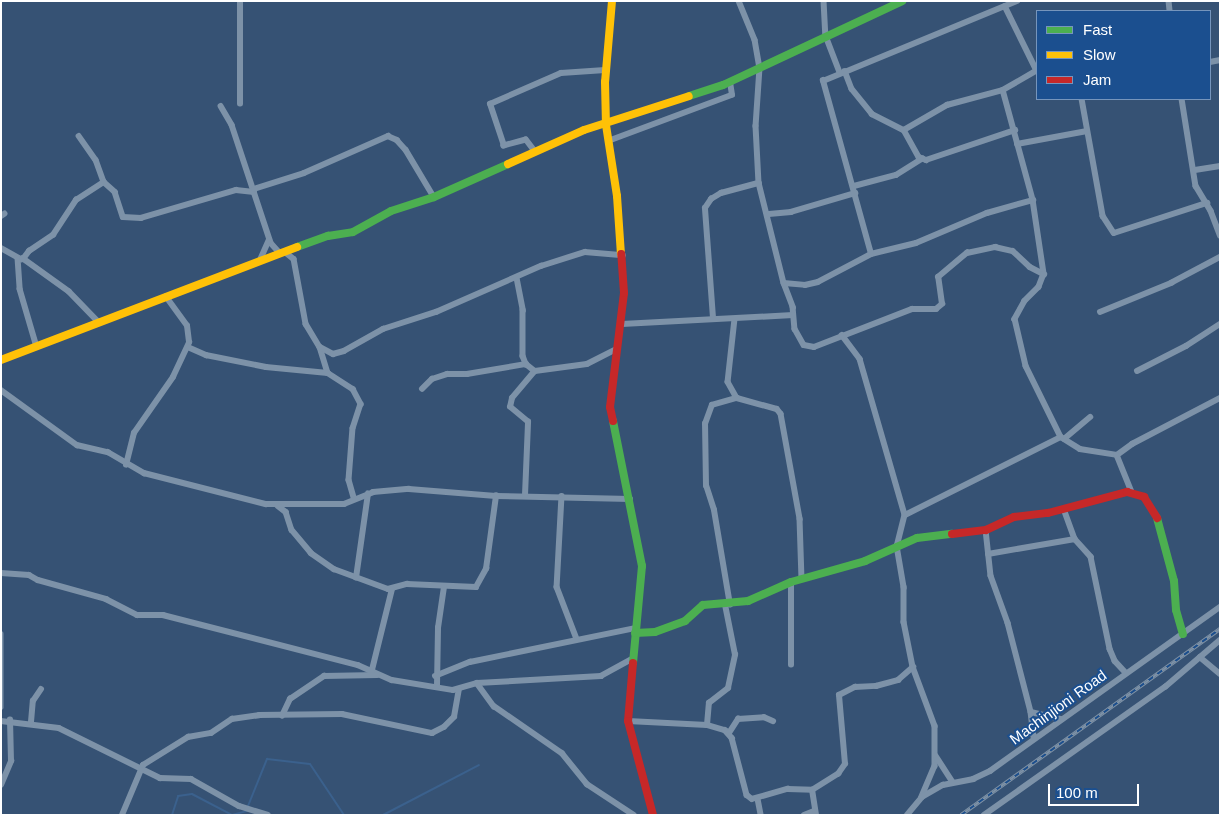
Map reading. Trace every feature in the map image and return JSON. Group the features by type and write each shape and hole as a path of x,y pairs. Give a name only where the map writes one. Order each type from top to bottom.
{"street":[{"path":"240,1 240,104"},
{"path":"612,1 605,70 606,125 623,255 622,324 610,407 642,566 632,659 628,721 652,815"},
{"path":"739,1 754,40 760,68 756,126 759,183 769,214 799,340 804,345 814,347 912,309 936,309 942,304 938,277 967,253 995,247 1013,251 1030,267 1044,274"},
{"path":"824,1 826,36 852,89 872,114 904,130 922,159"},
{"path":"1,360 37,348 282,252 328,236 353,232 391,211 434,197 535,152 730,82 902,1"},
{"path":"871,254 854,186 822,84 826,77 1017,1"},
{"path":"1005,6 1036,68"},
{"path":"535,152 526,140 504,146 490,104 561,73 605,70"},
{"path":"904,130 961,99 1004,90 1036,71"},
{"path":"608,141 732,95 730,82"},
{"path":"1004,90 1033,200 1044,274 1039,287 1025,301 1015,319 1026,366 1062,438 1080,449 1118,455 1132,444 1220,398"},
{"path":"1082,100 1087,130 1098,172 1104,216 1114,233 1208,203"},
{"path":"1182,100 1198,191 1208,203 1220,235"},
{"path":"221,106 232,125 270,237 282,252 294,258 306,324 320,346 328,373"},
{"path":"854,186 896,175 922,159 989,141 1015,130"},
{"path":"1017,144 1087,130"},
{"path":"80,136 96,160 104,182 115,192 122,215 126,218 150,216 236,190 254,191 304,173 388,136 398,140 406,150 434,197"},
{"path":"1195,170 1220,166"},
{"path":"37,348 20,289 21,259 53,234 76,200 104,182"},
{"path":"713,318 705,208 711,199 721,193 759,183"},
{"path":"769,214 791,212 856,193"},
{"path":"784,283 805,285 818,282 871,254 916,243 987,213 1033,200"},
{"path":"258,262 270,237"},
{"path":"1,248 21,259 68,292 99,323"},
{"path":"320,346 333,354 344,352 383,330 585,252 623,255"},
{"path":"1100,312 1171,283 1220,257"},
{"path":"516,278 523,310 526,364"},
{"path":"126,465 134,433 173,377 188,347 187,326 166,297"},
{"path":"622,324 793,315"},
{"path":"735,319 728,382 737,398"},
{"path":"1136,371 1220,324"},
{"path":"842,335 860,359 904,514 897,546 913,667 935,723 936,756 922,797"},
{"path":"188,347 206,356 266,367 328,373 353,389 361,404 353,428 349,480 354,497"},
{"path":"422,389 432,379 447,374 467,374 526,364 535,371 587,364 617,349"},
{"path":"525,495 528,422 509,406 535,371"},
{"path":"1,390 35,412 56,432 86,448 112,454 126,465 207,490 278,506 313,502 344,504 354,497 409,489 496,496 525,495 630,499"},
{"path":"707,725 710,703 728,688 735,655 714,510 706,486 705,424 712,405 737,398 777,409 781,414 800,519 802,579"},
{"path":"904,514 1062,438 1090,416"},
{"path":"1118,455 1132,492"},
{"path":"435,676 470,662 577,639 635,630 655,632 685,622 700,606 748,602 791,582 865,561 916,538 986,530 1014,518 1064,509 1091,499 1109,499 1132,492 1144,497 1156,510 1174,581 1176,610 1183,634"},
{"path":"356,578 368,494"},
{"path":"278,506 286,512 292,530 317,559 356,578 392,589 407,584 444,587 480,584 491,547 496,496"},
{"path":"562,496 557,587 577,639"},
{"path":"1064,509 1075,539 1091,557 1110,649 1115,661 1126,673"},
{"path":"986,530 991,576 1008,623 1031,712 1034,738"},
{"path":"988,554 1075,539"},
{"path":"1,574 30,574 38,580 106,599 137,615 163,615 372,670 379,675"},
{"path":"791,582 791,665"},
{"path":"437,686 435,676 438,628 444,587"},
{"path":"372,670 392,589"},
{"name":"Machinjioni Road","path":"906,815 922,797 953,782 982,775 1220,607"},
{"path":"1,634 1,707"},
{"path":"984,815 1165,687 1220,640"},
{"path":"1200,657 1220,674"},
{"path":"282,716 290,699 324,676 379,675 459,690 477,683 601,676 632,659"},
{"path":"773,721 764,717 738,719 729,733 747,797 758,799 788,789 812,790 838,774 844,764 839,695 855,687 876,686 898,680 913,667"},
{"path":"477,683 494,706 562,753 587,784 634,815"},
{"path":"31,722 33,701 41,689"},
{"path":"122,815 135,789 141,768 188,737 211,733 232,718 342,714 432,733 444,727 454,717 459,690"},
{"path":"1031,712 1062,719"},
{"path":"1,785 11,756 10,720"},
{"path":"1,721 31,722 65,730 163,779 191,779 239,806 268,815"},
{"path":"628,721 707,725 729,733"},
{"path":"936,756 953,782"},
{"path":"804,815 815,813 812,790"},
{"path":"758,799 761,815"}],"waterway":[{"path":"248,806 267,759 310,764 344,815"},
{"path":"383,815 479,765"},
{"path":"172,815 178,796 192,794 232,815 247,811"}],"railway":[{"path":"961,815 1220,629"}],"traffic: fast":[{"path":"689,96 723,85 902,1"},
{"path":"297,247 328,236 353,232 391,211 434,197 508,164"},
{"path":"613,421 642,566 633,663"},
{"path":"1157,518 1174,581 1176,610 1183,634"},
{"path":"635,633 655,632 685,621 703,605 748,601 791,582 865,561 917,538 952,534"}],"traffic: slow":[{"path":"612,1 605,82 606,125 617,196 621,254"},
{"path":"508,164 584,130 689,96"},
{"path":"1,360 297,247"}],"traffic: jam":[{"path":"613,421 610,407 624,293 621,254"},
{"path":"952,534 986,530 1014,517 1048,513 1127,492 1144,497 1157,518"},
{"path":"633,663 628,721 653,815"}]}
